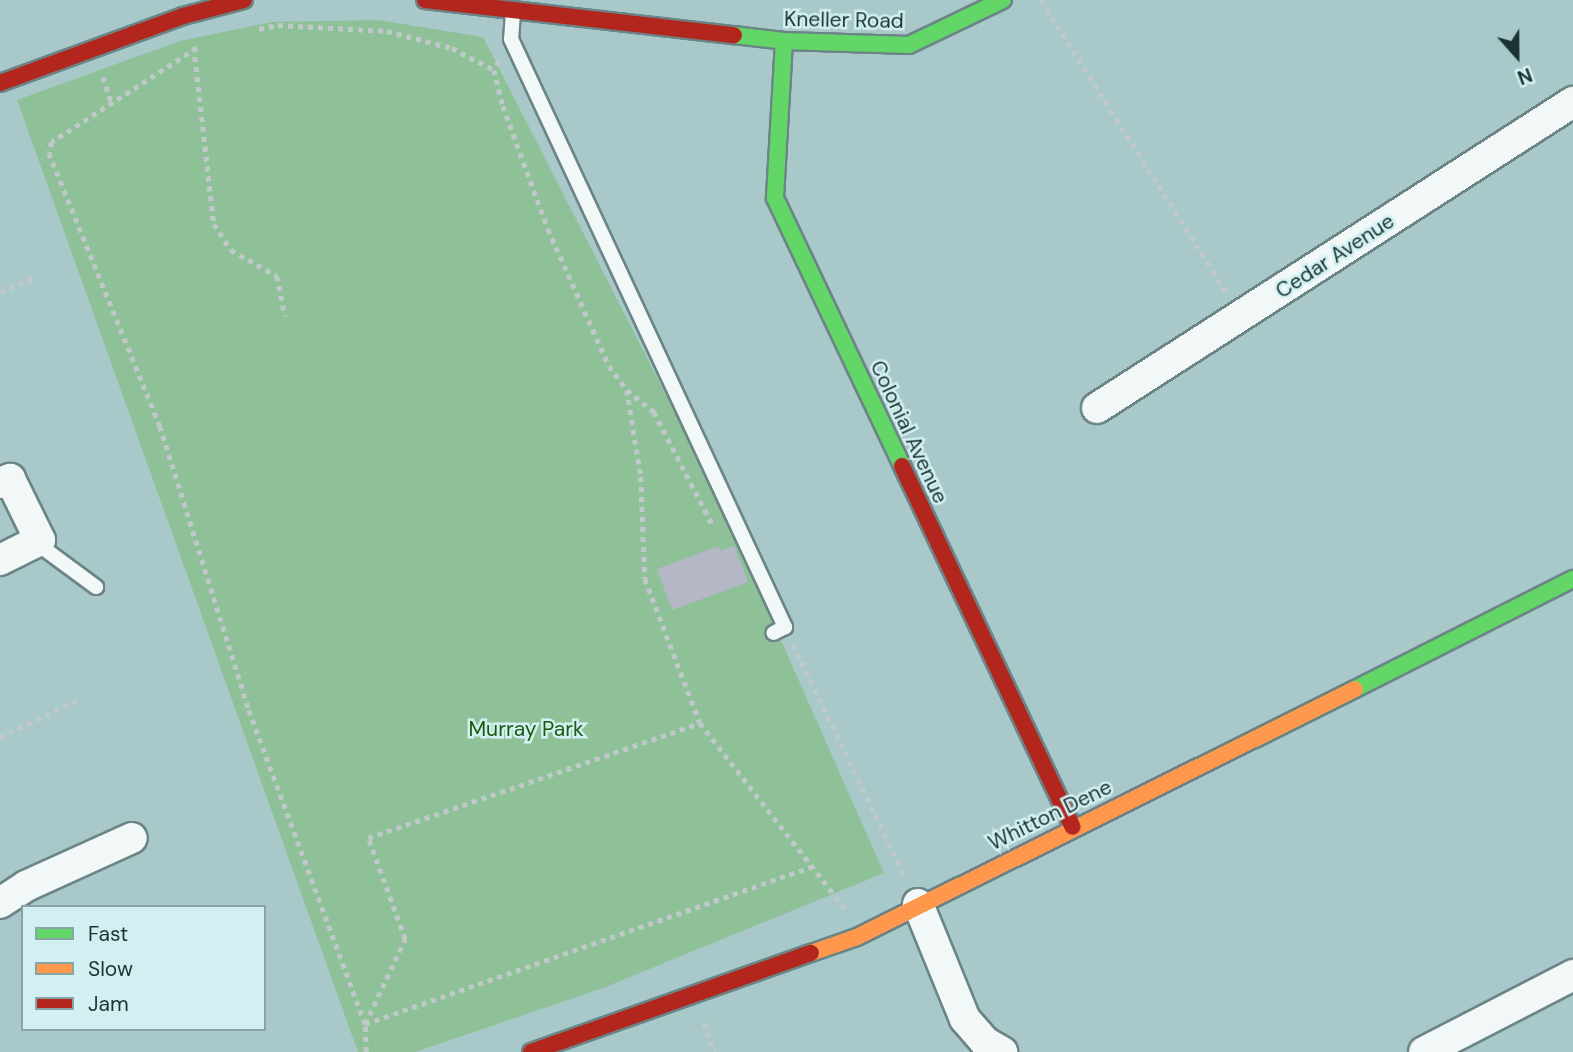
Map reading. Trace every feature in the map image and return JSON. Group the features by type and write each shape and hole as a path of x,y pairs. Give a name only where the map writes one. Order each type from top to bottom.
{"street":[{"path":"0,83 183,16 244,0"},
{"name":"Kneller Road","path":"425,0 784,41 909,45 1003,0"},
{"name":"Colonial Avenue","path":"784,41 775,198 1073,827"},
{"name":"Cedar Avenue","path":"1097,408 1573,102"},
{"path":"0,483 10,479 40,540 0,560"},
{"name":"Whitton Dene","path":"531,1052 857,937 1073,827 1570,589"},
{"path":"0,903 26,886 132,838"},
{"path":"918,904 965,1019 985,1042 1002,1052"},
{"path":"1424,1052 1573,975"}],"lane":[{"path":"513,12 511,39 736,523 779,630"},
{"path":"35,542 96,587"}],"path":[{"path":"1041,0 1241,317"},
{"path":"183,16 194,49 214,224 231,250 277,276 285,316"},
{"path":"251,31 278,25 387,31 452,48 494,70"},
{"path":"511,39 494,70 503,106 548,229 609,366 627,390 654,412 716,531 736,523"},
{"path":"202,45 52,142 49,153 160,426 249,710 365,1024 366,1052"},
{"path":"0,292 35,277"},
{"path":"627,390 640,477 645,579 700,723 845,908 857,937"},
{"path":"779,630 918,904"},
{"path":"0,726 2,736 78,700"},
{"path":"365,1024 405,939 368,838 700,723"},
{"path":"365,1024 812,867"}],"green space":[{"name":"Murray Park","path":"378,20 483,37 714,489 884,873 603,988 415,1052 358,1052 17,100 180,41 272,22"}],"building":[{"path":"719,546 720,551 734,546 748,582 672,610 657,569"}],"traffic: fast":[{"path":"734,35 784,41 909,45 1003,0"},
{"path":"784,41 775,198 902,466"},
{"path":"1355,689 1573,579"}],"traffic: slow":[{"path":"811,953 857,937 1355,689"}],"traffic: jam":[{"path":"0,83 183,16 244,0"},
{"path":"425,0 734,35"},
{"path":"902,466 1073,827"},
{"path":"531,1052 811,953"}]}
